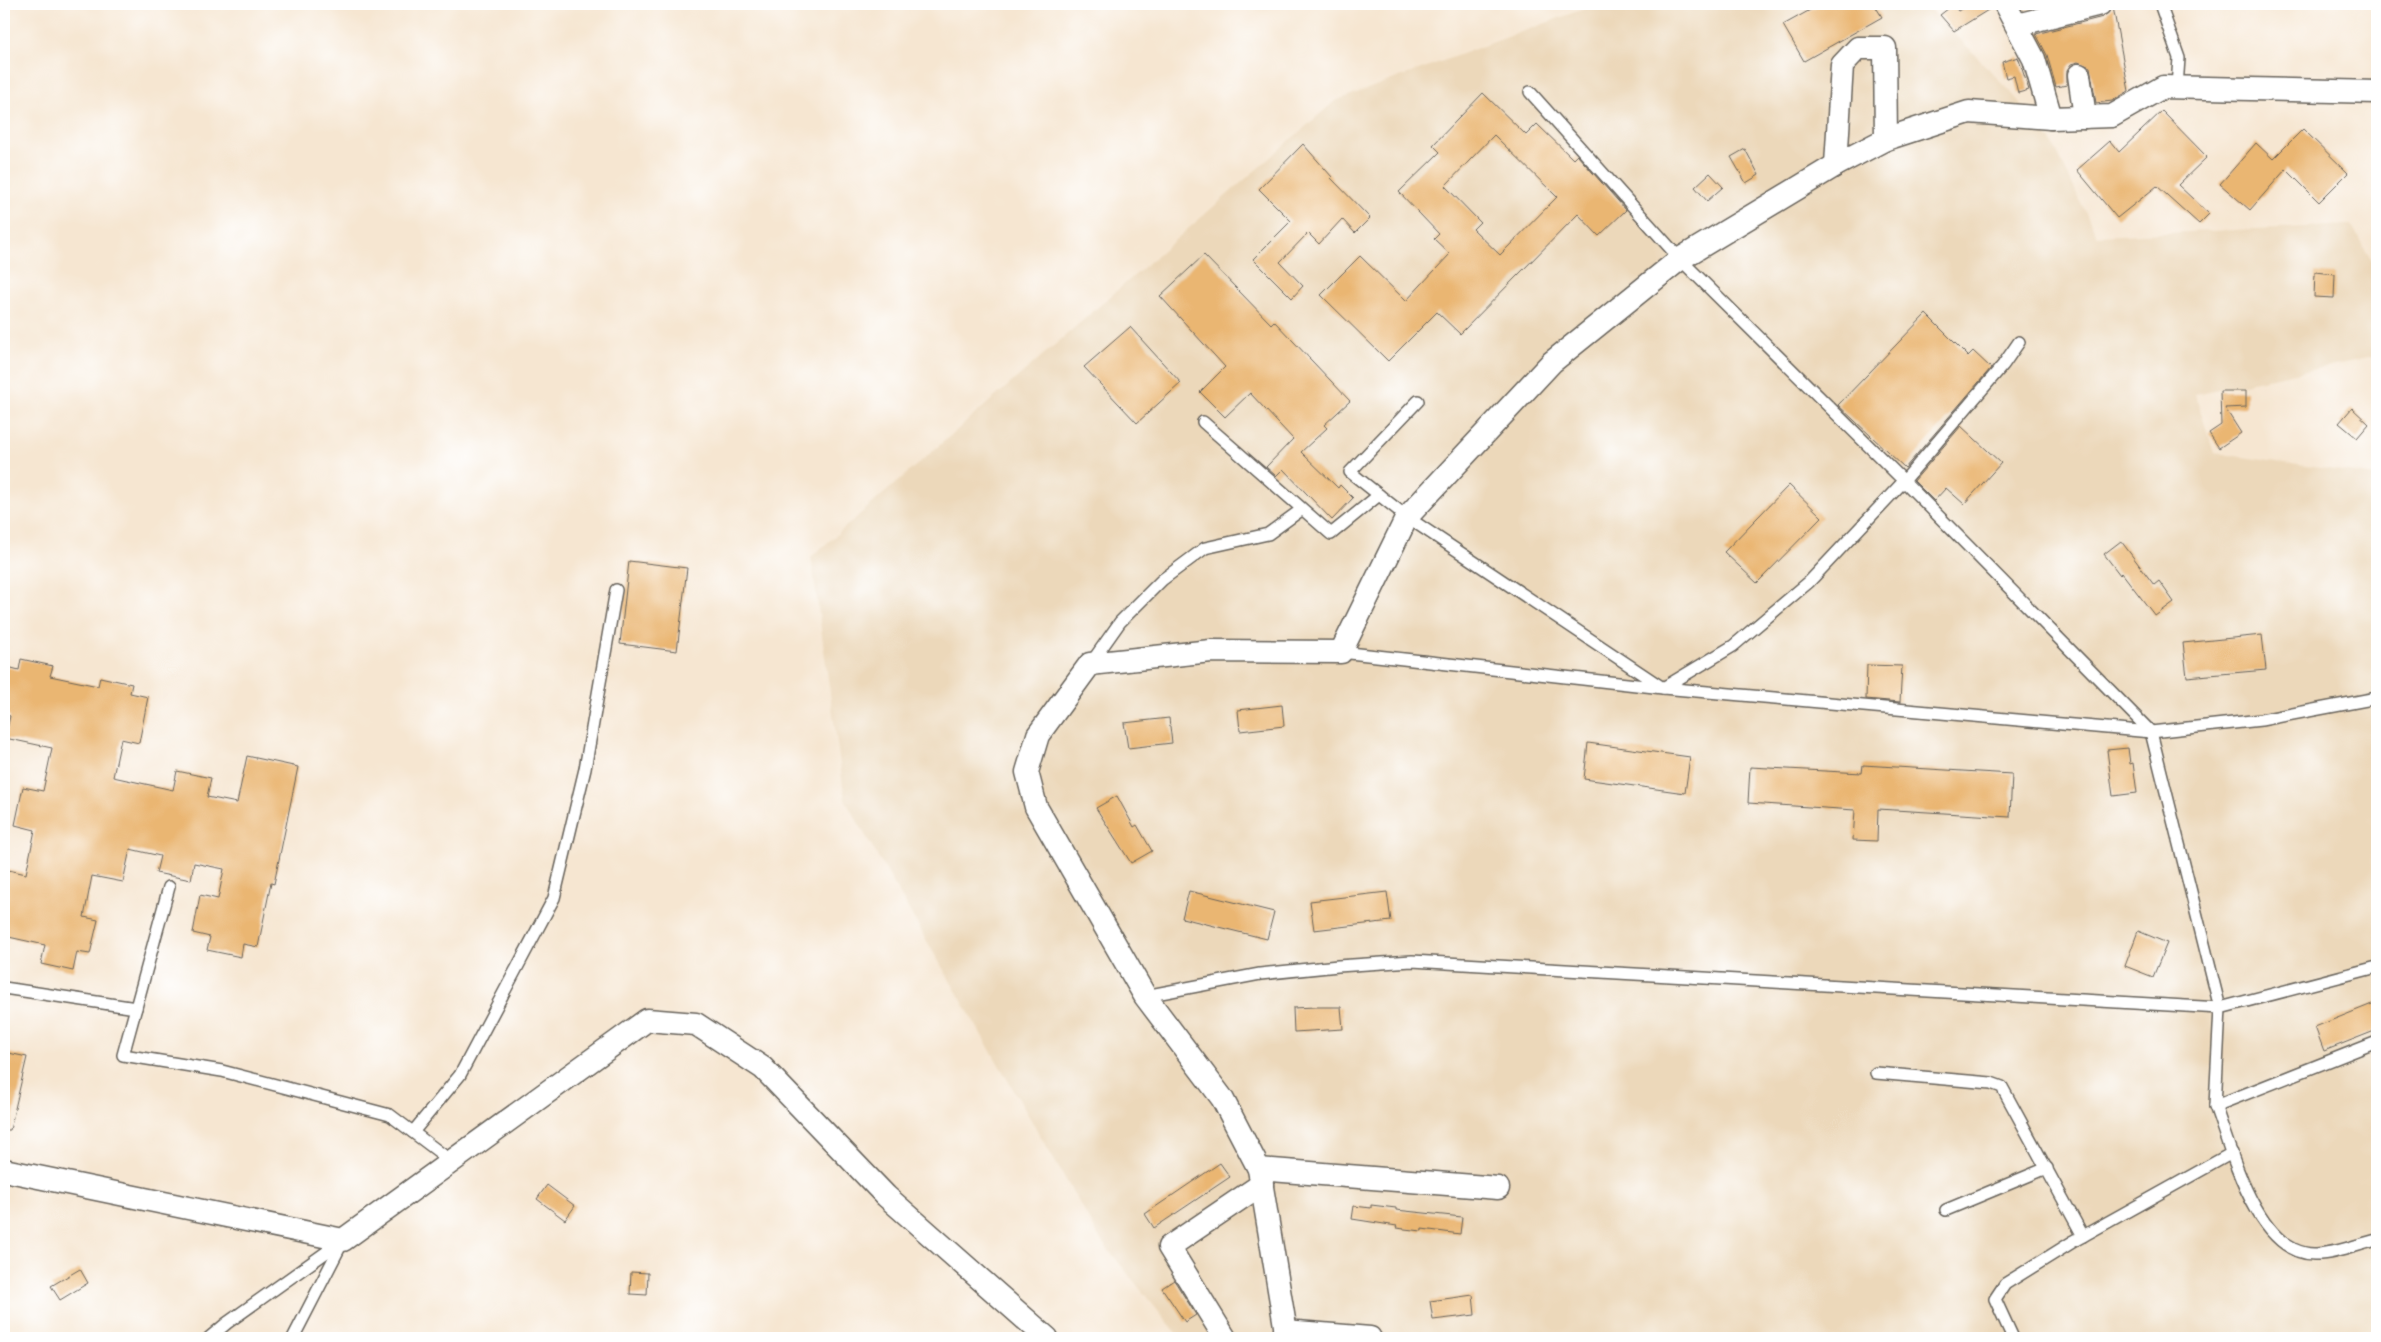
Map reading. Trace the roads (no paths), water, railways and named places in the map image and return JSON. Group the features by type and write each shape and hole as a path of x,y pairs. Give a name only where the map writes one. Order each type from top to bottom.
{"street":[{"path":"2005,4 2034,59 2051,118"},
{"path":"2017,25 2100,4"},
{"path":"1836,165 1842,65 1858,48 1885,48 1886,139"},
{"path":"2080,75 2086,117"},
{"path":"1370,1338 1286,1334 1260,1177 1222,1098 1145,996 1036,807 1027,772 1038,735 1090,664 1211,651 1341,652 1407,517 1552,362 1680,259 1836,165 1886,139 1969,112 2051,118 2112,116 2163,87 2377,92"},
{"path":"4,1170 343,1240 647,1020 696,1024 762,1068 886,1196 1047,1338"},
{"path":"1225,1338 1170,1247 1260,1177 1498,1188"}],"lane":[{"path":"2160,4 2179,58 2176,87"},
{"path":"1530,92 1680,259 1904,481 2151,732 2220,1008 2215,1106 2250,1199 2269,1228 2286,1245 2302,1253 2315,1255 2377,1240"},
{"path":"1663,688 1733,646 1809,582 1904,481 2003,365 2019,342"},
{"path":"1418,401 1350,472 1407,517 1663,688"},
{"path":"1203,422 1301,510 1331,534 1379,495"},
{"path":"1090,664 1120,622 1162,580 1205,548 1268,534 1301,510"},
{"path":"413,1132 460,1076 554,898 585,768 616,590"},
{"path":"1341,652 1663,688 2151,732 2261,720 2377,698"},
{"path":"169,887 123,1055 222,1071 390,1115 451,1161"},
{"path":"1145,996 1260,974 1338,966 1412,962 2220,1008 2377,967"},
{"path":"4,988 136,1008"},
{"path":"2215,1106 2377,1042"},
{"path":"1876,1073 1991,1084 2002,1087 2083,1236"},
{"path":"2013,1338 1995,1298 2004,1284 2083,1236 2232,1153"},
{"path":"1946,1210 2047,1168"},
{"path":"209,1338 343,1240"},
{"path":"293,1338 343,1240"}]}
